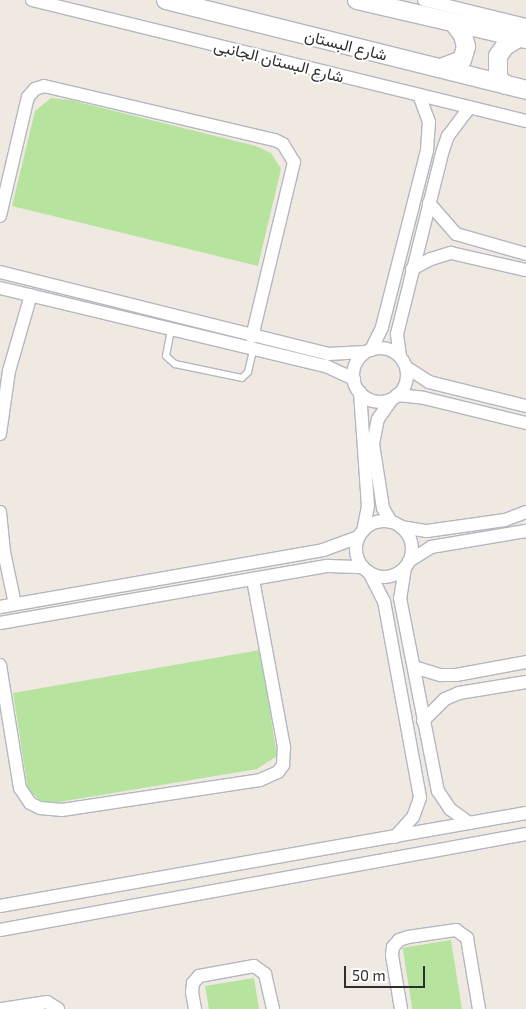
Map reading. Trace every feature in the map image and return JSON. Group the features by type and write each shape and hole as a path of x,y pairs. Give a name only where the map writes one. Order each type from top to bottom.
{"street":[{"name":"شارع البستان الجانبى","path":"32,0 526,121"},
{"name":"شارع البستان","path":"166,0 526,90"},
{"path":"357,0 454,23 524,34"},
{"path":"424,0 524,34"},
{"path":"440,68 453,66 462,60 466,47 463,35 454,23"},
{"path":"506,85 498,79 496,67 498,56 505,46 524,34"},
{"path":"0,216 28,97 35,89 44,86 275,140 283,144 294,162 252,337"},
{"path":"354,379 358,360 368,351 382,327 430,136 425,108 419,95"},
{"path":"469,823 450,809 438,790 400,598 412,546 383,508 373,444 378,420 407,380 398,332 412,269 448,136 470,107"},
{"path":"430,136 439,131 448,136"},
{"path":"429,203 448,227 464,237 526,254"},
{"path":"459,254 457,242 464,237"},
{"path":"412,269 441,255 459,254 526,270"},
{"path":"0,272 252,337 331,361 354,379 360,392 368,506 357,553 384,601 420,798 413,817 395,837"},
{"path":"0,288 253,350 331,361 383,348 429,382 526,406"},
{"path":"72,305 76,292"},
{"path":"0,434 9,371 31,295"},
{"path":"382,327 398,332"},
{"path":"360,392 375,401 395,397 424,398 526,423"},
{"path":"0,512 4,552 15,604"},
{"path":"0,607 322,550 361,534 376,522 396,524 427,531 505,520 526,512"},
{"path":"0,623 336,565 391,576 431,548 526,531"},
{"path":"0,665 20,788 30,803 40,808 62,810 260,780 278,772 282,765 284,747 253,579"},
{"path":"61,596 63,612"},
{"path":"414,667 427,672 456,675 526,662"},
{"path":"456,675 451,687 459,693"},
{"path":"424,720 445,699 459,693 526,682"},
{"path":"420,798 431,802 436,799 438,790"},
{"path":"0,906 526,813"},
{"path":"0,930 526,834"},
{"path":"329,848 332,870"},
{"path":"401,1009 392,955 393,946 408,937 456,930 467,938 479,1009"},
{"path":"194,1009 193,983 199,976 254,966 265,974 273,1009"},
{"path":"2,1009 47,1002 58,1009"}],"lane":[{"path":"170,330 166,356 171,362 184,366 242,378 248,372 253,350"}],"green space":[{"path":"51,98 70,100 256,146 271,153 281,169 258,266 12,206 35,111"},
{"path":"260,650 277,756 257,769 53,803 40,800 28,790 13,693"},
{"path":"451,940 462,1009 412,1009 403,948"},
{"path":"254,978 259,1009 209,1009 205,986"}]}
